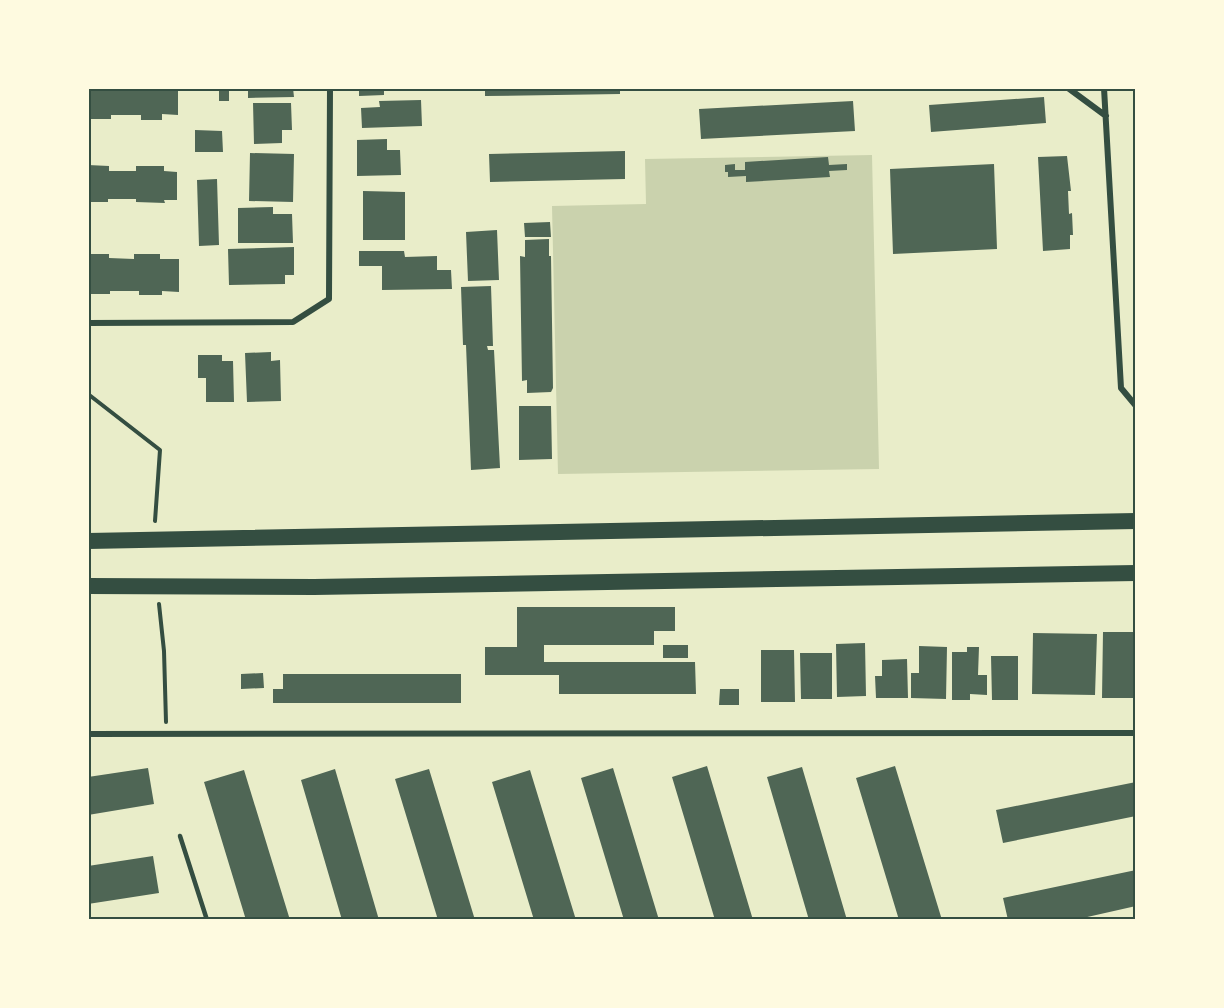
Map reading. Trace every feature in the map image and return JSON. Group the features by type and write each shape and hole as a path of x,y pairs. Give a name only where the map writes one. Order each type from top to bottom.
{"highway":[{"path":"88,541 1136,521"},
{"path":"88,586 314,587 1136,573"},
{"path":"88,594 137,586"}],"street":[{"path":"88,323 293,322 329,299 330,88"},
{"path":"1068,88 1106,116"},
{"path":"1104,88 1121,388 1136,406"},
{"path":"88,734 1136,733"}],"lane":[{"path":"180,836 207,920"}],"path":[{"path":"88,394 160,450 155,529"},
{"path":"159,601 164,651 166,735"}],"green space":[{"path":"872,155 879,469 558,474 552,206 646,204 645,159"}],"building":[{"path":"88,88 178,89 178,115 162,114 162,120 141,120 141,115 111,115 111,119 89,119"},
{"path":"219,88 229,88 229,101 219,101"},
{"path":"248,88 293,88 294,97 248,98"},
{"path":"359,88 384,88 384,95 359,96"},
{"path":"485,88 620,88 620,94 485,96"},
{"path":"1044,97 1046,123 931,132 929,105"},
{"path":"421,100 422,126 362,128 361,108 380,107 379,101"},
{"path":"853,101 855,131 701,139 699,109"},
{"path":"253,103 291,103 292,130 282,130 282,143 254,144"},
{"path":"195,130 222,131 223,152 195,152"},
{"path":"387,139 387,150 400,150 401,175 357,176 357,140"},
{"path":"625,151 625,179 490,182 489,154"},
{"path":"250,153 294,154 293,202 249,201"},
{"path":"1067,156 1071,191 1068,191 1069,214 1072,213 1073,235 1070,235 1070,249 1043,251 1038,157"},
{"path":"828,157 829,165 847,164 847,170 829,171 830,177 746,182 746,176 728,177 728,172 725,172 725,165 735,164 735,170 745,170 745,162"},
{"path":"994,164 997,249 893,254 890,169"},
{"path":"88,165 109,166 109,171 136,171 136,166 164,166 164,171 177,172 177,200 164,200 165,203 136,202 136,199 88,202"},
{"path":"217,179 219,245 199,246 197,180"},
{"path":"363,191 405,192 405,240 363,240"},
{"path":"273,207 273,214 292,214 293,243 238,243 238,208"},
{"path":"550,222 551,237 525,237 524,223"},
{"path":"497,230 499,280 468,281 466,232"},
{"path":"549,239 553,388 551,392 527,393 527,380 522,381 520,256 525,257 525,240"},
{"path":"294,247 294,275 285,275 285,284 229,285 228,249"},
{"path":"359,251 404,251 405,257 437,256 437,270 451,270 452,289 382,290 382,266 359,266"},
{"path":"88,254 109,254 109,258 134,259 134,254 160,254 160,259 179,259 179,292 162,291 162,295 139,295 139,291 88,294"},
{"path":"491,286 493,346 487,346 488,350 494,350 500,468 471,470 466,345 463,345 461,287"},
{"path":"271,352 271,361 280,360 281,401 247,402 245,353"},
{"path":"198,355 222,355 222,361 233,361 234,402 206,402 206,378 198,378"},
{"path":"519,406 551,406 552,459 519,460"},
{"path":"517,607 675,607 675,631 654,631 654,645 544,645 544,662 695,662 696,694 559,694 559,675 485,675 485,647 517,647"},
{"path":"1103,632 1136,632 1135,698 1102,698"},
{"path":"1033,633 1097,634 1095,695 1032,694"},
{"path":"865,643 866,696 837,697 836,644"},
{"path":"663,645 688,645 688,658 663,658"},
{"path":"919,646 947,647 946,699 911,698 911,673 919,673"},
{"path":"967,647 979,647 978,675 987,675 987,695 970,694 970,700 952,700 952,652 967,652"},
{"path":"761,650 794,650 795,702 761,702"},
{"path":"800,653 832,653 832,699 801,699"},
{"path":"991,656 1018,656 1018,700 992,700"},
{"path":"907,659 908,698 876,698 875,676 882,676 882,660"},
{"path":"263,673 264,688 241,689 241,674"},
{"path":"283,674 461,674 461,703 273,703 273,689 283,689"},
{"path":"720,689 739,689 739,705 719,705"},
{"path":"707,766 753,920 715,920 672,777"},
{"path":"895,766 942,920 899,920 856,778"},
{"path":"802,767 847,920 809,920 767,777"},
{"path":"148,768 154,804 88,815 88,777"},
{"path":"613,768 659,920 624,920 581,778"},
{"path":"335,769 379,920 342,920 301,780"},
{"path":"429,769 475,920 438,920 395,779"},
{"path":"244,770 290,920 246,920 204,782"},
{"path":"530,770 576,920 534,920 492,782"},
{"path":"1136,782 1136,816 1003,843 996,810"},
{"path":"153,856 159,893 88,904 88,866"},
{"path":"1136,870 1136,906 1074,920 1008,920 1003,898"}]}
